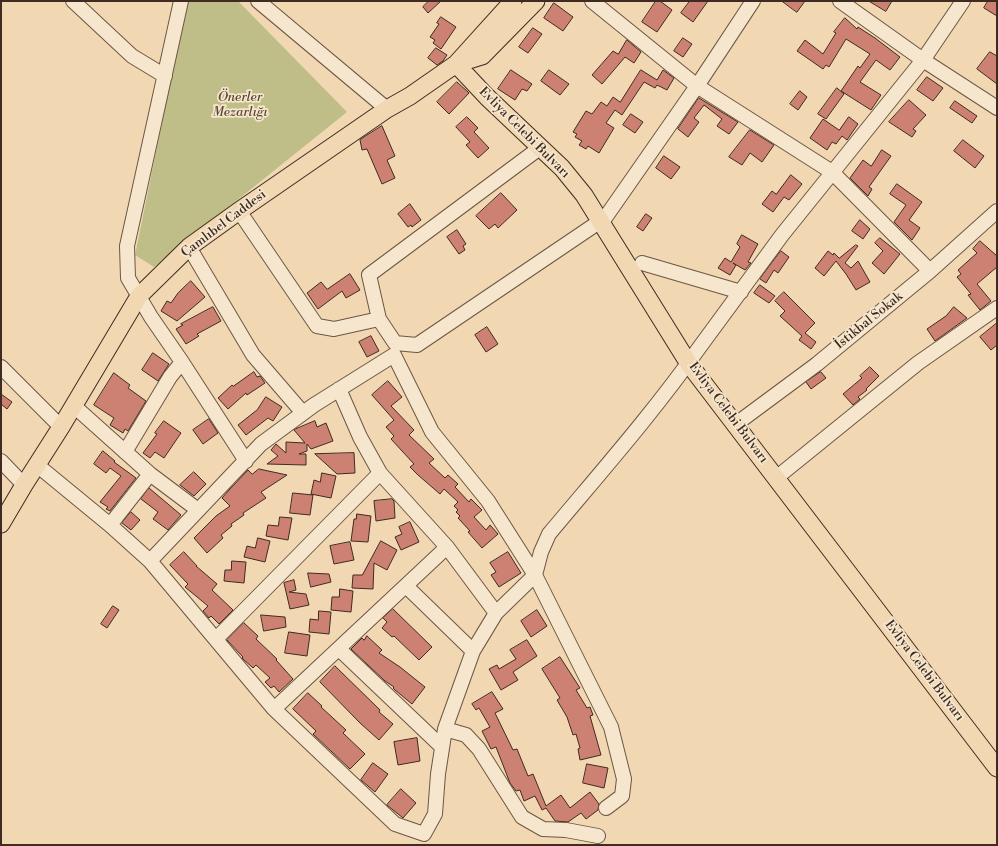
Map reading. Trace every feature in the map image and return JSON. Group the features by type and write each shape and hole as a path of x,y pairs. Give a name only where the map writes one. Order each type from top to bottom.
{"main road":[{"name":"Çamlıbel Caddesi","path":"1,524 24,484 74,406 139,296 189,247 387,109 410,96 456,64 513,1"},
{"name":"Çamlıbel Caddesi","path":"456,64 482,56 536,1"},
{"name":"Evliya Celebi Bulvarı","path":"456,64 487,97 562,168 584,195 689,364 997,768"}],"street":[{"path":"74,1 132,56 164,76"},
{"path":"181,1 127,246 128,278 246,461"},
{"path":"592,1 697,86 832,172 930,271"},
{"path":"541,147 369,275 379,319 395,343 417,345 605,218 697,86 753,1"},
{"path":"840,1 923,60 997,108"},
{"path":"37,465 110,525 150,561 274,709 395,824 424,834 435,814 438,774 445,729 473,651 496,613 535,575 541,552 549,534 662,400 782,235 923,60 963,1"},
{"path":"265,3 387,109"},
{"path":"239,211 317,326 334,329 379,319"},
{"name":"İstikbal Sokak","path":"736,424 817,364 930,271 997,211"},
{"path":"189,247 253,355 303,413"},
{"path":"642,262 741,292"},
{"path":"781,474 918,363 997,308"},
{"path":"150,561 261,444 303,413 394,355 432,432 488,501 535,575 611,727 624,779 622,796 606,808"},
{"path":"125,452 170,377 182,362"},
{"path":"1,368 61,427"},
{"path":"339,389 360,437 380,473 447,547 496,613"},
{"path":"74,406 150,474 198,510"},
{"path":"1,461 24,484"},
{"path":"216,639 380,473"},
{"path":"110,525 150,474"},
{"path":"274,709 447,547"},
{"path":"406,586 473,651"},
{"path":"338,649 442,747"},
{"path":"445,729 466,735 479,749 522,818 543,829 566,830 598,836"}],"green space":[{"name":"Önerler Mezarlığı","path":"187,1 238,1 347,112 154,267 135,255"}],"building":[{"path":"429,1 441,1 428,13 423,7"},
{"path":"656,1 660,1 672,10 657,32 642,22"},
{"path":"690,1 708,1 693,22 681,13"},
{"path":"782,1 805,1 797,12"},
{"path":"869,1 892,1 886,11"},
{"path":"988,1 997,1 997,16 984,8"},
{"path":"554,3 573,17 563,31 544,18"},
{"path":"441,17 456,27 441,49 433,43 435,40 430,37 439,24 437,23"},
{"path":"845,18 857,29 858,27 875,38 900,57 890,70 876,60 860,82 881,95 871,110 841,91 858,66 860,68 870,54 846,39 829,67 826,65 823,69 797,51 805,40 823,54 836,33 834,32"},
{"path":"533,28 542,34 528,53 519,47"},
{"path":"683,38 692,44 683,57 674,51"},
{"path":"627,40 641,52 634,63 625,57 602,84 592,75 613,51 618,54"},
{"path":"436,48 447,55 443,61 437,65 428,58"},
{"path":"990,52 997,56 997,84 977,69"},
{"path":"511,70 532,84 527,91 522,89 515,100 498,89"},
{"path":"549,70 569,84 560,95 541,81"},
{"path":"641,70 657,80 663,70 674,78 667,90 657,85 655,88 644,82 622,115 615,110 606,123 614,128 599,153 588,146 586,149 579,145 582,141 575,137 577,134 573,132 586,111 592,114 601,102 607,106 613,97 620,102"},
{"path":"927,77 943,88 933,101 917,90"},
{"path":"457,82 469,93 449,114 437,102"},
{"path":"837,88 844,94 826,119 818,114"},
{"path":"800,91 807,97 798,110 790,104"},
{"path":"699,98 738,122 729,134 717,126 722,119 704,105 694,118 699,122 688,137 678,129"},
{"path":"909,100 926,115 913,129 916,131 912,137 889,122"},
{"path":"955,101 977,116 972,123 950,108"},
{"path":"631,114 643,122 635,133 623,125"},
{"path":"467,117 478,128 474,132 489,148 478,158 466,145 470,142 456,127"},
{"path":"849,117 858,124 847,140 842,136 836,144 832,142 827,150 810,138 823,119 839,130"},
{"path":"382,126 395,156 387,160 395,178 382,184 367,149 362,150 360,140"},
{"path":"750,130 774,145 762,162 750,153 742,165 729,157"},
{"path":"963,140 984,156 975,168 954,151"},
{"path":"882,150 891,156 869,187 872,189 868,196 850,178 863,160 871,166"},
{"path":"664,156 680,167 671,179 656,168"},
{"path":"791,175 802,184 789,200 784,197 773,212 762,204 772,191 776,194"},
{"path":"897,184 922,202 909,220 920,228 912,240 894,222 906,205 890,194"},
{"path":"501,193 517,210 498,228 495,224 489,229 476,216"},
{"path":"410,204 421,220 412,227 411,225 408,227 398,214"},
{"path":"646,214 652,218 643,231 637,227"},
{"path":"860,220 870,229 863,239 852,231"},
{"path":"457,230 466,244 463,246 465,250 459,254 447,237"},
{"path":"742,235 758,244 748,262 751,263 745,270 733,263 736,265 730,275 718,268 725,258 731,262 740,247 737,244"},
{"path":"880,238 900,254 884,274 872,263 883,251 875,243"},
{"path":"980,241 997,256 997,267 977,284 991,301 980,310 968,295 971,294 957,277 961,274 958,270 977,253 973,249"},
{"path":"856,245 858,246 845,263 851,268 858,261 870,282 856,290 836,261 824,276 815,268 828,251 833,255 834,253 839,258"},
{"path":"781,251 789,257 778,273 774,270 766,283 760,279"},
{"path":"350,274 360,290 346,298 342,291 318,309 307,293 321,282 327,289"},
{"path":"191,281 205,297 177,321 161,311 167,301 171,303 178,293"},
{"path":"760,285 775,296 769,303 754,293"},
{"path":"784,292 815,323 805,333 816,342 811,349 799,340 802,336 780,316 785,311 775,301"},
{"path":"213,307 221,321 197,334 199,336 186,344 176,329 183,325 181,324"},
{"path":"954,307 967,318 935,341 927,329 946,316"},
{"path":"997,323 997,345 991,350 980,337"},
{"path":"487,327 498,344 486,352 475,335"},
{"path":"371,336 379,351 367,357 359,342"},
{"path":"153,353 169,364 158,381 142,370"},
{"path":"870,367 879,376 866,389 867,390 858,397 860,399 853,405 843,394 862,378 860,376"},
{"path":"254,372 257,377 260,376 265,383 247,395 246,393 228,409 218,398 232,385 233,386"},
{"path":"821,372 826,378 811,389 806,382"},
{"path":"114,373 130,385 128,388 146,401 128,431 125,429 123,433 110,425 114,418 94,405"},
{"path":"388,381 402,397 391,406 414,430 409,435 434,459 429,463 445,478 448,475 458,484 455,487 469,502 471,499 482,510 474,517 486,530 490,525 498,534 482,548 468,532 470,531 458,518 460,516 456,512 458,510 454,506 458,502 444,489 440,494 418,475 410,467 414,464 391,439 394,436 386,427 394,420 372,395"},
{"path":"1,394 12,402 7,409 1,404"},
{"path":"266,397 282,407 273,421 268,418 246,435 238,425 257,410"},
{"path":"209,419 218,433 203,444 193,430"},
{"path":"164,421 181,433 164,458 155,452 150,458 143,453 157,434 155,433"},
{"path":"315,421 317,427 326,423 333,441 311,449 307,444 307,451 299,454 306,454 306,465 267,464 278,456 271,450 276,444 286,453 286,442 305,443 294,430"},
{"path":"103,451 115,461 114,462 136,478 110,511 106,509 108,507 100,502 121,476 110,468 106,473 94,464"},
{"path":"354,453 355,473 337,474 315,454"},
{"path":"259,469 287,475 261,492 266,498 243,513 244,515 231,524 232,526 221,535 223,538 207,553 194,538 216,516 230,506 222,498 230,489 248,470 252,474"},
{"path":"194,472 206,484 194,496 180,485"},
{"path":"322,473 336,476 331,498 311,494 314,480 320,482"},
{"path":"149,488 181,515 168,530 153,519 158,512 141,499"},
{"path":"293,493 313,495 310,515 290,513"},
{"path":"392,499 394,501 395,518 376,521 374,501"},
{"path":"131,512 140,520 131,530 122,523"},
{"path":"357,514 371,516 368,542 351,541 354,519 356,519"},
{"path":"280,517 292,518 288,540 266,536 268,525 278,526"},
{"path":"410,522 419,542 401,550 395,537 402,534 399,527"},
{"path":"258,538 270,541 265,562 244,557 247,546 255,548"},
{"path":"381,541 397,550 387,570 374,563 373,589 352,588 353,575 362,575"},
{"path":"350,542 354,560 334,564 330,546"},
{"path":"184,552 196,566 217,584 212,590 233,610 219,624 211,616 209,618 203,611 208,606 185,587 188,584 170,565"},
{"path":"508,552 521,573 499,587 491,575 496,572 490,563"},
{"path":"232,561 246,562 244,583 224,581 225,570 231,570"},
{"path":"308,573 329,574 331,582 311,587"},
{"path":"294,580 296,590 289,592 306,594 309,605 290,609 284,583"},
{"path":"340,589 353,591 351,612 331,610 332,597 339,597"},
{"path":"113,606 119,610 107,628 101,624"},
{"path":"393,609 432,647 419,660 394,636 392,637 382,628 387,622 383,618"},
{"path":"537,610 547,626 531,637 521,621"},
{"path":"319,611 331,612 329,634 309,632 310,619 318,620"},
{"path":"261,615 285,617 286,627 264,631"},
{"path":"244,623 258,636 256,639 277,659 276,660 293,679 279,692 274,686 271,688 265,682 270,678 256,665 253,668 242,658 243,657 227,640"},
{"path":"289,632 310,635 307,656 285,653"},
{"path":"367,636 382,650 379,653 400,667 425,687 412,704 351,649 362,638 364,640"},
{"path":"527,640 537,656 513,672 518,680 501,690 489,669 497,665 499,669 516,659 510,650"},
{"path":"560,657 580,688 576,690 587,708 590,707 593,715 590,716 601,755 580,760 578,749 580,748 576,734 573,735 567,717 557,700 560,698 542,669"},
{"path":"335,666 380,710 379,712 393,724 379,740 320,682"},
{"path":"492,692 503,709 495,713 513,750 517,749 528,776 533,774 546,806 561,795 570,808 590,792 599,804 598,810 586,819 581,813 568,822 555,821 546,808 542,810 535,796 524,801 520,790 516,791 510,783 496,747 491,749 482,731 490,727 479,708 476,710 472,704"},
{"path":"308,693 346,730 343,733 365,754 350,769 313,734 316,731 293,709"},
{"path":"417,738 420,761 398,765 394,742"},
{"path":"373,763 388,774 375,792 361,780"},
{"path":"587,764 608,768 604,788 583,783"},
{"path":"401,789 416,803 403,818 387,805"}]}
